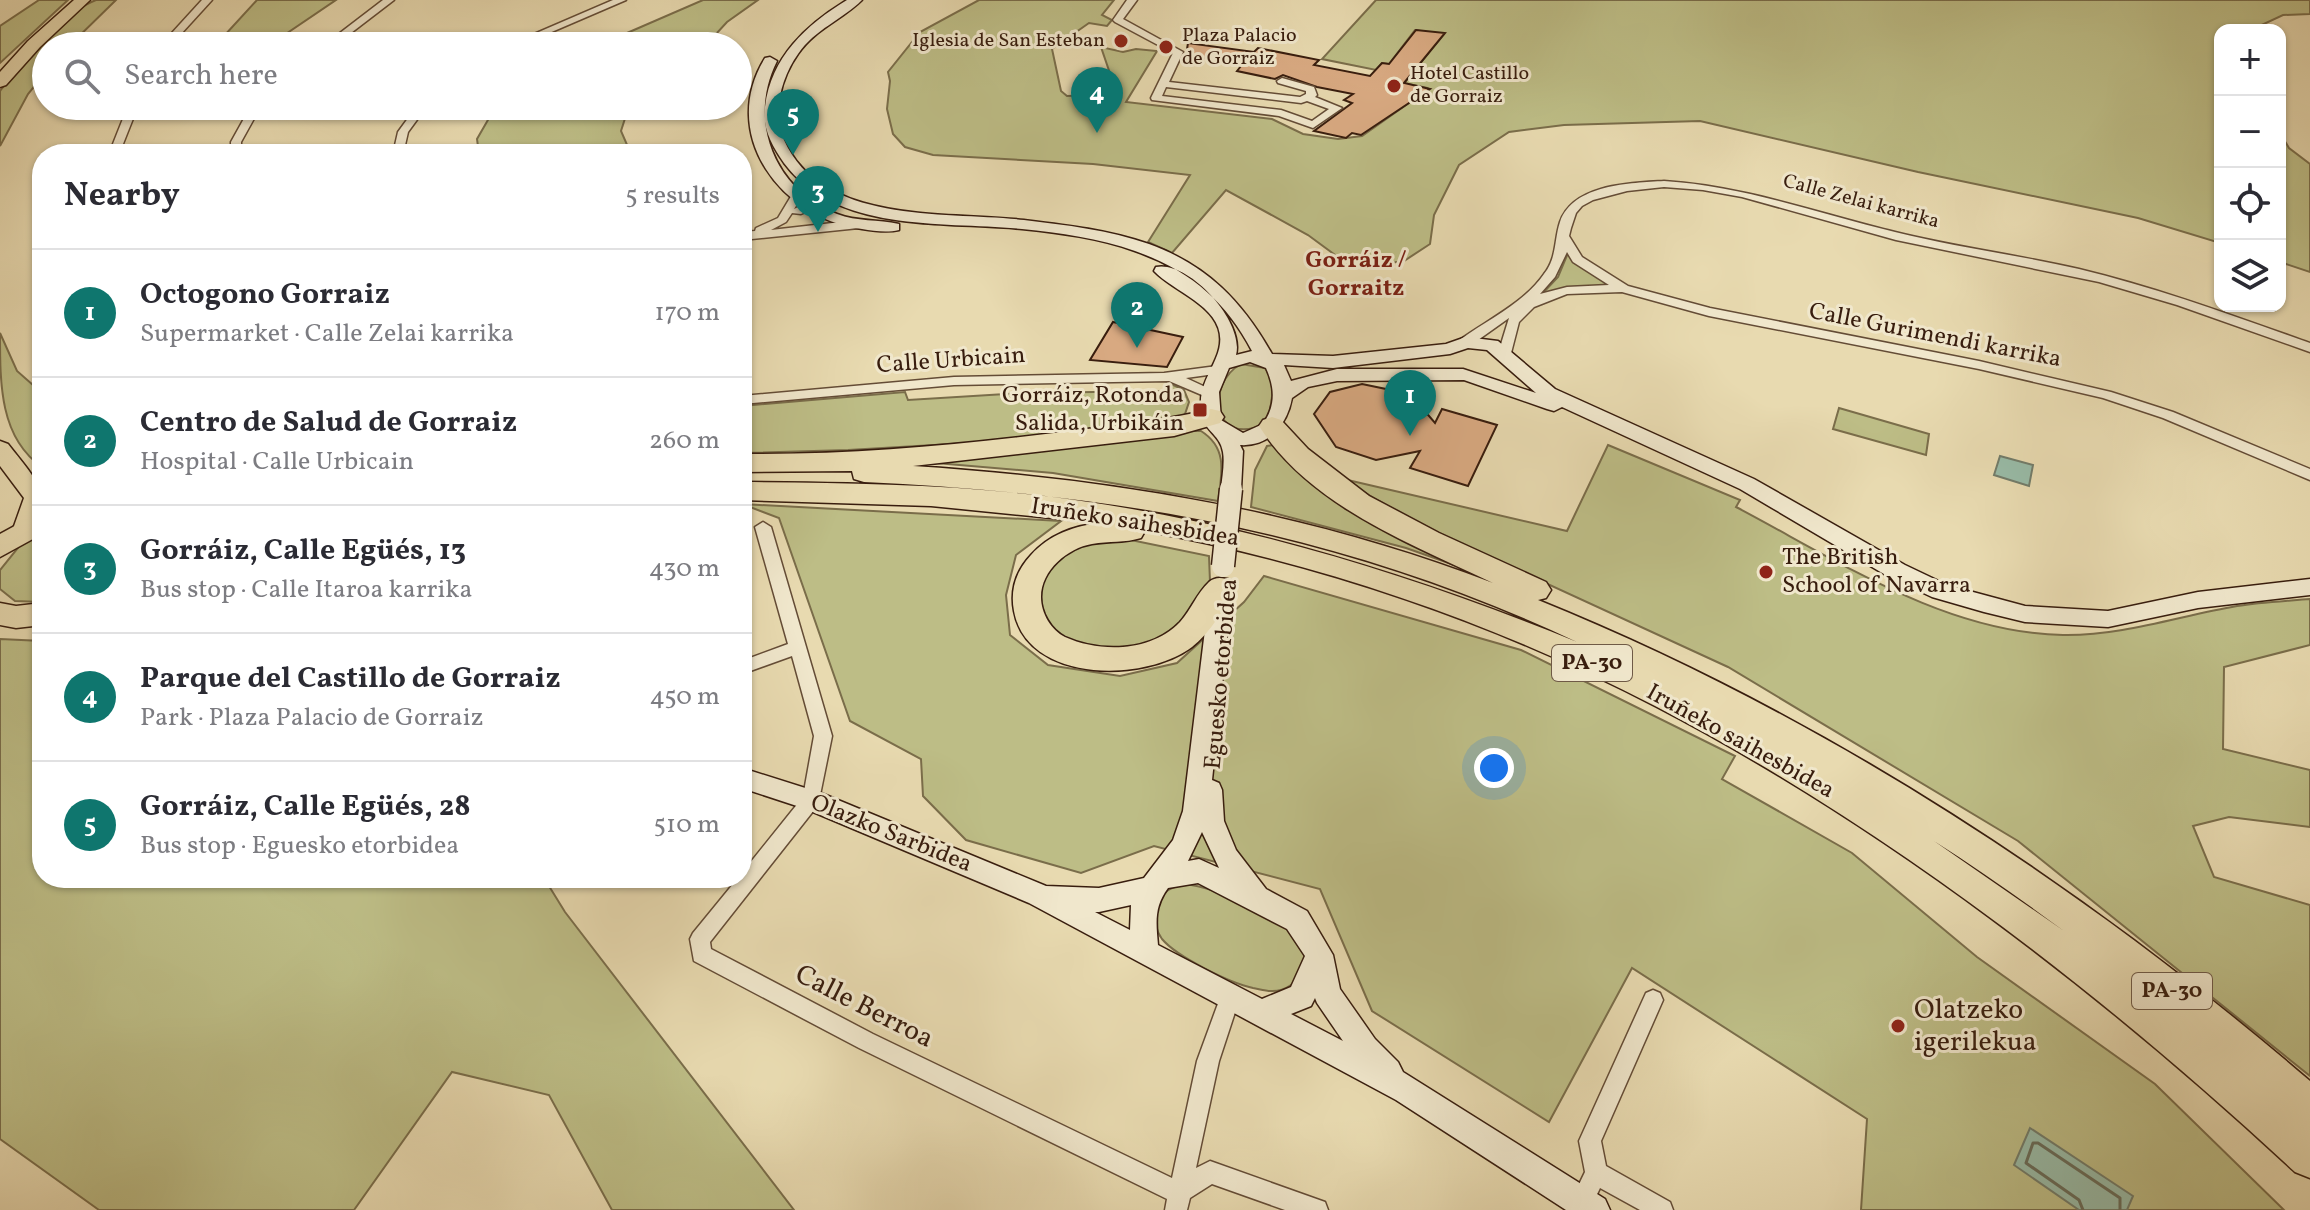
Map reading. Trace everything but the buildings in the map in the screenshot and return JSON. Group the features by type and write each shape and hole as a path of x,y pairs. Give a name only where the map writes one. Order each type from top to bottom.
{"highway":[{"path":"752,463 832,463 939,454 1174,427 1215,415"},
{"path":"1263,432 1341,493 1713,678 1893,783 2027,884"},
{"name":"Iruñeko saihesbidea","path":"752,470 973,477 1067,487 1261,521 1364,548 1494,593 1633,654 1740,706 1885,790 2027,884 2195,1009 2310,1108"},
{"name":"Iruñeko saihesbidea","path":"752,491 980,500 1117,515 1268,546 1327,563 1425,595 1532,637 1688,708 1809,777 1939,862 2187,1048 2310,1157"},
{"path":"1225,574 1187,634 1144,657 1109,660 1079,657 1058,648 1041,635 1030,620 1024,603 1024,588 1034,568 1054,548 1075,537 1101,531 1128,530 1293,565 1532,637"},
{"path":"0,614 16,617 32,615"}],"main road":[{"path":"47,32 83,0"},
{"path":"0,82 32,46"},
{"path":"5,455 32,472"},
{"path":"5,455 32,492"},
{"path":"16,534 32,504"}],"street":[{"path":"178,32 207,0"},
{"path":"347,32 389,0"},
{"path":"544,32 621,0"},
{"path":"839,0 796,30 767,66 758,92 755,118 760,143 786,185 803,200 834,218 859,224"},
{"path":"752,235 859,224 999,232 1136,259 1171,275 1212,307 1225,327 1229,347 1220,367 1215,415 1263,432 1279,418 1284,395 1278,370 1266,359 1232,302 1210,281 1153,252 1039,226 871,211 817,189 791,166 777,140 770,114 777,78 786,60 826,18 856,0"},
{"path":"1132,0 1118,20 1178,52 1156,98 1281,113 1313,125 1337,108 1307,98 1163,84"},
{"path":"1282,81 1310,89 1312,95 1307,98"},
{"path":"118,144 127,120"},
{"path":"236,144 248,120"},
{"path":"400,144 403,132 412,120"},
{"name":"Calle Zelai karrika","path":"1266,359 1333,362 1458,345 1510,314 1545,285 1559,260 1565,220 1585,199 1613,190 1684,186 1747,194 1867,230 2103,279 2310,348"},
{"path":"752,232 782,220 803,200 841,201"},
{"path":"800,230 834,218 844,209 841,201"},
{"name":"Calle Gurimendi karrika","path":"1563,234 1577,259 1624,289 1709,312 1979,365 2106,395 2168,415 2310,475"},
{"path":"1284,395 1302,382 1337,375 1499,376 1505,372 1509,332 1519,314 1532,304 1572,290 1624,289"},
{"name":"Calle Zelai karrika","path":"1248,326 1282,352 1333,362"},
{"path":"1603,419 1467,376 1447,360 1458,345 1492,345 1548,393 1747,484 1918,581 1940,591 1998,608 2069,619 2108,619 2198,600 2310,587"},
{"path":"1220,367 1251,356 1266,359"},
{"name":"Calle Urbicain","path":"1164,377 1220,367"},
{"name":"Calle Urbicain","path":"752,399 954,381 1164,377 1180,379 1215,415"},
{"name":"Eguesko etorbidea","path":"1156,882 1184,846 1196,811 1235,490 1233,451 1215,415"},
{"name":"Eguesko etorbidea","path":"1235,490 1247,454 1263,432"},
{"path":"763,527 823,736 812,800"},
{"name":"Eguesko etorbidea","path":"1225,574 1209,801 1210,827 1229,864 1258,898"},
{"path":"752,664 797,647"},
{"name":"Olazko Sarbidea","path":"752,781 812,800 1038,895 1262,1012"},
{"name":"Calle Berroa","path":"752,874 812,800"},
{"name":"Olazko Sarbidea","path":"1038,895 1099,900 1199,871 1297,920 1319,955"},
{"path":"1145,951 1142,910 1156,882"},
{"name":"Calle Berroa","path":"741,888 700,939 701,954 1177,1202"},
{"path":"1262,1012 1301,997 1319,955"},
{"path":"1319,955 1327,994 1365,1049 1406,1090"},
{"path":"1177,1202 1208,1061 1230,997"},
{"path":"1262,1012 1406,1090 1588,1206 1596,1173 1590,1141 1653,1000"},
{"path":"1177,1202 1210,1172 1317,1210"},
{"path":"1596,1173 1662,1210"}],"green space":[{"path":"39,0 68,0 0,63 0,26"},
{"path":"96,0 116,0 83,32 51,32 68,16"},
{"path":"257,0 336,0 289,32 228,32"},
{"path":"703,0 758,0 718,32 629,32"},
{"path":"979,0 1114,0 1102,15 1112,20 1107,26 1089,23 1052,49 1061,91 1067,96 1117,94 1101,47 1123,52 1136,49 1157,51 1126,102 1272,119 1303,134 1338,139 1362,136 1423,93 1427,88 1404,83 1443,35 1415,30 1389,64 1382,63 1376,70 1322,59 1376,0 2310,0 2310,14 2283,15 2264,24 2214,24 2214,241 2138,218 1918,172 1700,121 1564,125 1509,132 1459,165 1434,215 1430,244 1404,261 1375,265 1346,263 1308,235 1226,190 1172,253 1148,242 1190,175 1093,164 933,155 905,147 893,134 887,109 888,72 920,32"},
{"path":"31,53 32,89 0,146 0,91"},
{"path":"488,120 625,120 621,131 627,144 478,144 477,139"},
{"path":"2286,143 2310,164 2310,272 2286,264"},
{"path":"1568,253 1611,286 1574,287 1541,295 1558,277"},
{"path":"0,333 17,371 32,384 32,458 10,426 1,372"},
{"path":"1241,364 1265,368 1272,388 1265,424 1247,429 1234,428 1225,421 1220,410 1222,385"},
{"path":"1169,383 1184,390 1189,402 1185,414 1175,420 986,442 752,453 752,405 905,392 908,400 1022,393 1165,391"},
{"path":"1839,408 1929,434 1926,455 1833,429"},
{"path":"1201,431 1216,445 1221,462 1218,501 1053,473 924,462"},
{"path":"1273,445 1292,460 1497,580 1406,548 1251,507 1255,470 1267,446"},
{"path":"1608,445 1740,500 1736,507 1853,570 1934,608 1976,622 2019,631 2085,634 2150,625 2237,606 2310,599 2310,645 2224,667 2223,749 2310,770 2310,827 2229,817 2193,826 2214,877 2310,905 2310,1076 2018,841 1728,667 1430,530 1339,478 1567,531"},
{"path":"752,505 1061,521 1016,555 1006,595 1010,635 1048,665 1120,676 1177,663 1244,602 1264,576 1521,650 1735,756 1722,779 1852,853 1977,957 2155,1084 2284,1210 1861,1210 1867,1119 1632,968 1549,1122 1372,1011 1320,889 1154,846 1081,873 966,840 923,796 921,759 850,721 779,518 752,508"},
{"path":"32,538 32,602 15,601 0,589 0,570 21,544"},
{"path":"1096,539 1126,539 1209,556 1210,582 1178,631 1139,650 1106,654 1051,633 1037,608 1048,570 1069,550"},
{"path":"0,639 32,641 32,888 550,888 565,912 794,1210 612,1210 549,1095 452,1072 354,1210 99,1210 0,1139"},
{"path":"1185,884 1243,902 1285,925 1295,934 1304,952 1302,971 1297,979 1281,990 1253,988 1204,968 1169,946 1158,932 1155,910 1166,892"}],"water":[{"path":"2000,456 2033,465 2029,486 1994,475"},
{"path":"2030,1128 2133,1196 2127,1210 2079,1210 2014,1165"}],"place":[{"name":"Iglesia de San Esteban","path":"1121,41"},
{"name":"Plaza Palacio de Gorraiz","path":"1166,47"},
{"name":"Hotel Castillo de Gorraiz","path":"1394,86"},
{"name":"Parque del Castillo de Gorraiz","path":"1097,133"},
{"name":"Gorráiz, Calle Egüés, 28","path":"793,155"},
{"name":"Gorráiz, Calle Egüés, 13","path":"818,232"},
{"name":"Centro de Salud de Gorraiz","path":"1137,348"},
{"name":"Gorráiz, Rotonda Salida, Urbikáin","path":"1200,410"},
{"name":"Octogono Gorraiz","path":"1410,436"},
{"name":"The British School of Navarra","path":"1766,572"},
{"name":"Olatzeko igerilekua","path":"1898,1026"}],"district":[{"name":"Gorráiz / Gorraitz","path":"1356,275"}]}
